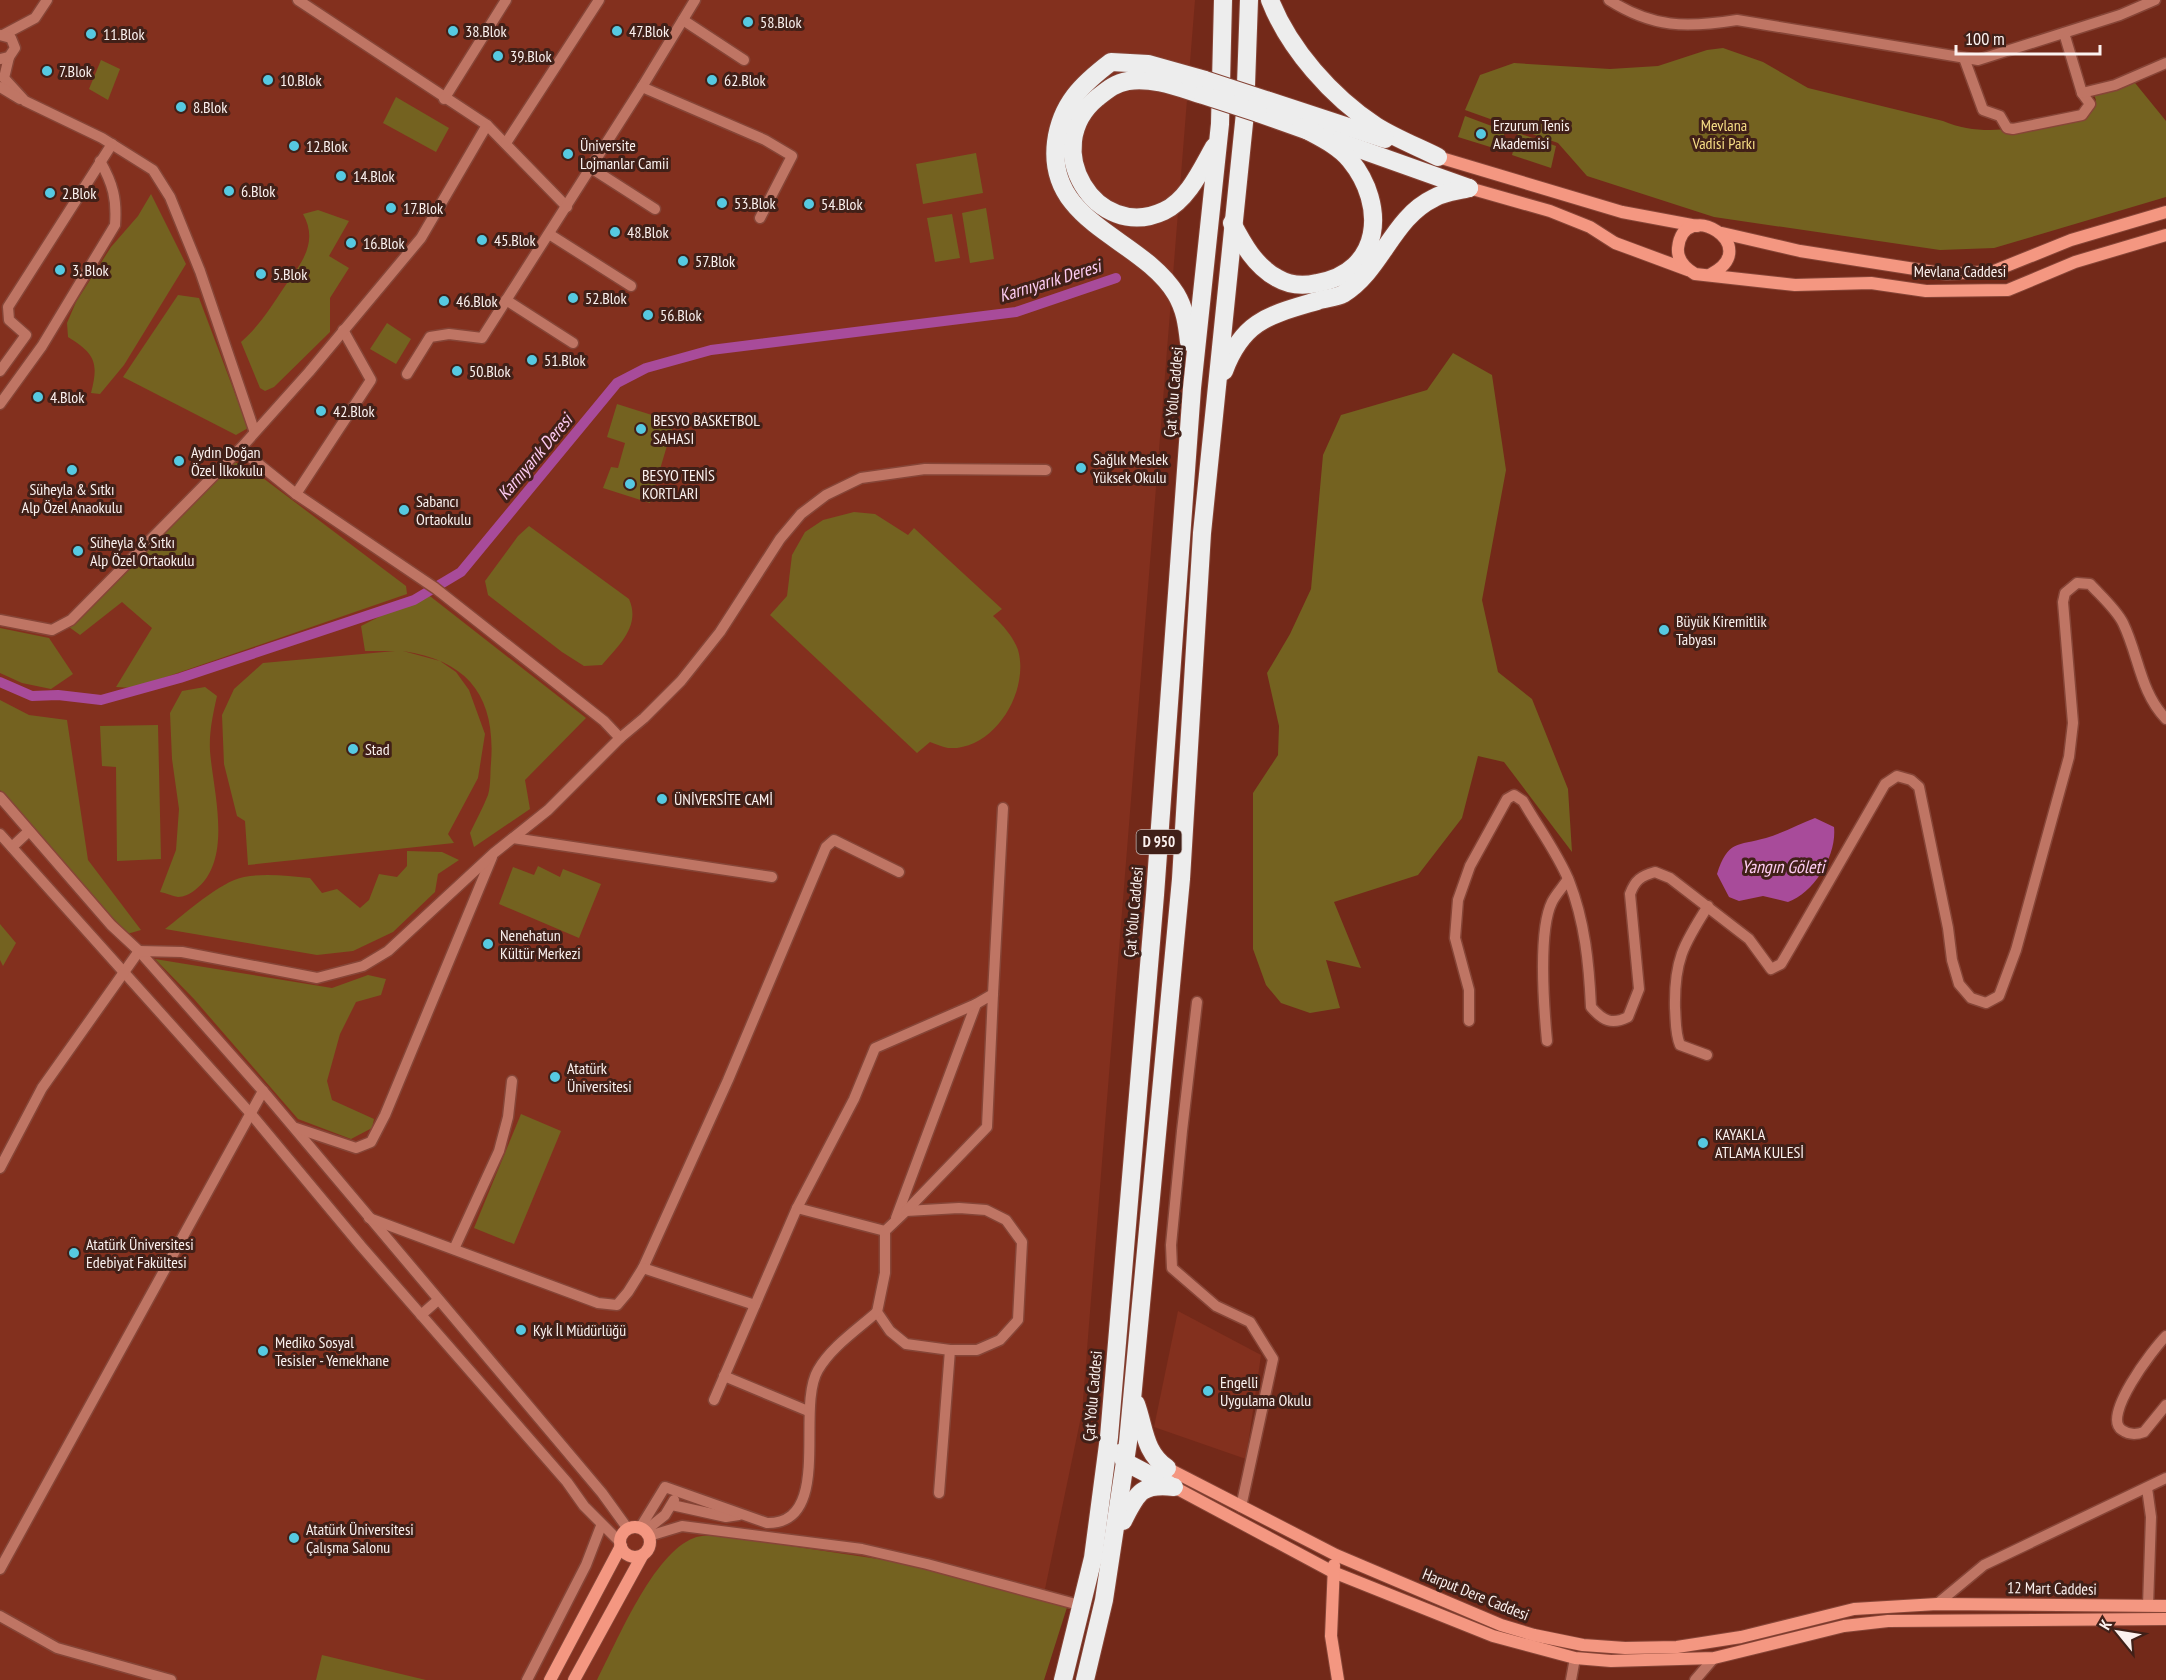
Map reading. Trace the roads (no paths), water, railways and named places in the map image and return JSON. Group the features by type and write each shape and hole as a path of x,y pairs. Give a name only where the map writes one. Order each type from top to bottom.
{"highway":[{"name":"Çat Yolu Caddesi","path":"1063,1679 1083,1606 1093,1558 1109,1437 1154,907 1192,388 1218,140 1223,0"},
{"name":"D 950","path":"1085,1680 1104,1600 1125,1462 1132,1393 1181,879 1203,533 1232,223 1245,112 1249,0"},
{"path":"1270,0 1305,58 1346,104 1378,127 1438,157"},
{"path":"1192,388 1186,316 1176,293 1158,272 1107,235 1066,196 1055,161 1059,123 1068,103 1091,77 1111,62 1148,64 1262,107 1438,157"},
{"path":"1204,87 1143,80 1112,85 1087,106 1072,135 1073,165 1083,188 1100,203 1120,215 1142,218 1166,210 1192,185 1218,140"},
{"path":"1232,223 1246,250 1278,279 1303,286 1336,280 1362,259 1370,241 1375,217 1364,179 1348,158 1300,127 1262,107"},
{"path":"1300,127 1469,188"},
{"path":"1216,392 1230,355 1244,332 1263,318 1280,311 1342,295 1363,277 1405,219 1417,208 1435,197 1469,188"},
{"path":"1132,1393 1144,1439 1160,1463 1167,1468"},
{"path":"1109,1437 1125,1462 1174,1487"},
{"path":"1113,1541 1133,1498 1148,1487 1174,1487"}],"street":[{"path":"2,35 35,18 47,0"},
{"path":"298,0 444,99 487,125 567,207"},
{"path":"444,99 506,0"},
{"path":"506,143 599,0"},
{"path":"407,374 430,338 449,334 482,338 567,207 695,0"},
{"path":"1609,0 1634,16 1668,23 1704,25 1737,20 1978,60 2120,15 2155,0"},
{"path":"683,20 744,60"},
{"path":"1964,58 1983,110 2000,116 2007,128 2013,129 2082,115 2090,104 2082,93 2064,33"},
{"path":"2,35 10,38 14,44 14,52 4,58 4,78 25,101"},
{"path":"2082,93 2115,85 2166,63"},
{"path":"0,87 112,144 153,170 170,197 200,271 254,430"},
{"path":"642,87 765,140 792,156 760,218"},
{"path":"0,620 52,630 71,620 240,449 254,430 309,372 421,238 487,125"},
{"path":"42,346 9,320 8,307 112,144"},
{"path":"1438,157 1622,212 1697,226 1708,225 1722,233 1728,248 1728,257 1718,270 1711,274 1695,274 1632,250 1590,227 1550,211 1469,188"},
{"path":"0,404 42,346 115,225 117,202 114,186 100,162"},
{"path":"591,168 655,209"},
{"name":"Mevlana Caddesi","path":"1722,233 1800,251 1947,274 1994,271 2072,240 2166,212"},
{"path":"1688,270 1679,256 1678,248 1685,233 1697,226"},
{"path":"549,234 631,286"},
{"name":"Mevlana Caddesi","path":"1711,274 1795,285 1871,283 1926,291 2008,290 2079,261 2166,235"},
{"path":"2072,240 2079,261"},
{"path":"506,300 573,343"},
{"path":"296,494 371,380 343,330"},
{"path":"0,371 26,334"},
{"path":"240,449 296,494 441,592 604,721 620,738"},
{"path":"140,951 182,952 317,978 338,975 363,966 388,951 494,853 548,810 681,681 720,632 780,539 801,514 826,495 861,477 925,469 1046,470"},
{"path":"1469,1021 1469,990 1455,938 1458,900 1470,866 1507,799 1514,795 1523,801 1568,879 1579,910 1588,960 1591,1007 1606,1021 1616,1023 1628,1017 1639,989 1630,894 1634,883 1642,876 1655,872 1670,878 1749,939 1771,969 1781,964 1885,783 1897,776 1911,780 1919,787 1948,928 1952,960 1959,984 1971,998 1986,1004 1999,996 2016,950 2069,757 2073,723 2063,602 2065,593 2077,583 2090,584 2122,621 2146,692 2153,705 2166,719"},
{"path":"0,798 111,926 140,951 263,1091 542,1422 641,1531 650,1546 642,1556 574,1680"},
{"path":"641,1531 665,1487 742,1515 775,1524 792,1517 805,1497 809,1475 808,1411 818,1370 877,1312 885,1273 885,1231 987,1127 1003,808"},
{"path":"12,847 29,831"},
{"path":"0,834 251,1114 601,1526 621,1544 630,1556 642,1556"},
{"path":"513,838 772,877"},
{"path":"369,1218 608,1306 616,1305 628,1292 643,1268 728,1080 826,847 834,840 899,872"},
{"path":"293,1127 356,1148 371,1142 385,1115 494,853"},
{"path":"1547,1041 1544,957 1548,916 1552,903 1568,879"},
{"path":"1707,1055 1680,1045 1676,1036 1674,979 1678,960 1708,906"},
{"path":"0,1168 42,1088 140,951"},
{"path":"714,1400 797,1208 854,1099 875,1048 976,1004 993,994"},
{"path":"1197,1002 1171,1245 1172,1269 1216,1306 1250,1322 1273,1359 1241,1507"},
{"path":"896,1218 976,1004"},
{"path":"454,1249 499,1151 508,1117 512,1081"},
{"path":"0,1569 263,1091"},
{"path":"797,1208 885,1231"},
{"path":"877,1312 890,1331 906,1344 950,1350 977,1350 1000,1340 1018,1320 1022,1242 1006,1220 986,1210 906,1210"},
{"path":"643,1268 754,1305"},
{"path":"421,1315 438,1300"},
{"path":"2166,1336 2118,1407 2115,1422 2117,1427 2128,1434 2140,1434 2166,1405"},
{"path":"939,1493 950,1350"},
{"path":"724,1376 808,1411"},
{"path":"527,1437 542,1422"},
{"name":"Harput Dere Caddesi","path":"1167,1468 1336,1555 1501,1625 1582,1645 1625,1648 1677,1647 1741,1637 1854,1609 1937,1604"},
{"path":"1937,1604 1984,1565 2147,1488 2163,1483"},
{"name":"Harput Dere Caddesi","path":"1174,1487 1333,1572 1493,1636 1575,1658 1611,1661 1714,1658 1844,1626 1888,1621 1938,1620"},
{"path":"2147,1488 2151,1517 2148,1606"},
{"path":"641,1531 665,1515 679,1492"},
{"path":"672,1505 726,1517 742,1515"},
{"path":"527,1680 586,1565 601,1526"},
{"path":"550,1680 621,1544 622,1534 641,1531 682,1526 862,1549 927,1563 1083,1606"},
{"path":"1336,1555 1333,1572 1331,1636 1338,1680"},
{"name":"12 Mart Caddesi","path":"1937,1604 2166,1606"},
{"path":"0,1616 57,1648 171,1680"},
{"name":"12 Mart Caddesi","path":"1938,1620 2166,1619"},
{"path":"1571,1680 1575,1658"},
{"path":"1695,1680 1714,1658"}],"water":[{"name":"Yangın Göleti","path":"1815,818 1834,827 1834,838 1828,860 1807,890 1788,902 1763,896 1739,901 1729,897 1717,874 1725,855 1730,850 1735,846 1772,836"}],"waterway":[{"name":"Karnıyarık Deresi","path":"0,682 32,696 58,695 101,700 180,678 414,600 461,572 617,383 646,368 711,350 1016,312 1116,278"}],"place":[{"name":"58.Blok","path":"748,22"},
{"name":"38.Blok","path":"453,31"},
{"name":"47.Blok","path":"617,31"},
{"name":"11.Blok","path":"91,34"},
{"name":"39.Blok","path":"498,56"},
{"name":"7.Blok","path":"47,71"},
{"name":"10.Blok","path":"268,80"},
{"name":"62.Blok","path":"712,80"},
{"name":"8.Blok","path":"181,107"},
{"name":"Erzurum Tenis Akademisi","path":"1481,134"},
{"name":"12.Blok","path":"294,146"},
{"name":"Üniversite Lojmanlar Camii","path":"568,154"},
{"name":"14.Blok","path":"341,176"},
{"name":"6.Blok","path":"229,191"},
{"name":"2.Blok","path":"50,193"},
{"name":"53.Blok","path":"722,203"},
{"name":"54.Blok","path":"809,204"},
{"name":"17.Blok","path":"391,208"},
{"name":"48.Blok","path":"615,232"},
{"name":"45.Blok","path":"482,240"},
{"name":"16.Blok","path":"351,243"},
{"name":"57.Blok","path":"683,261"},
{"name":"3. Blok","path":"60,270"},
{"name":"5.Blok","path":"261,274"},
{"name":"52.Blok","path":"573,298"},
{"name":"46.Blok","path":"444,301"},
{"name":"56.Blok","path":"648,315"},
{"name":"51.Blok","path":"532,360"},
{"name":"50.Blok","path":"457,371"},
{"name":"4.Blok","path":"38,397"},
{"name":"42.Blok","path":"321,411"},
{"name":"BESYO BASKETBOL SAHASI","path":"641,429"},
{"name":"Aydın Doğan Özel İlkokulu","path":"179,461"},
{"name":"Sağlık Meslek Yüksek Okulu","path":"1081,468"},
{"name":"Süheyla & Sıtkı Alp Özel Anaokulu","path":"72,470"},
{"name":"BESYO TENİS KORTLARI","path":"630,484"},
{"name":"Sabancı Ortaokulu","path":"404,510"},
{"name":"Süheyla & Sıtkı Alp Özel Ortaokulu","path":"78,551"},
{"name":"Büyük Kiremitlik Tabyası","path":"1664,630"},
{"name":"Stad","path":"353,749"},
{"name":"ÜNİVERSİTE CAMİ","path":"662,799"},
{"name":"Nenehatun Kültür Merkezi","path":"488,944"},
{"name":"Atatürk Üniversitesi","path":"555,1077"},
{"name":"KAYAKLA ATLAMA KULESİ","path":"1703,1143"},
{"name":"Atatürk Üniversitesi Edebiyat Fakültesi","path":"74,1253"},
{"name":"Kyk İl Müdürlüğü","path":"521,1330"},
{"name":"Mediko Sosyal Tesisler - Yemekhane","path":"263,1351"},
{"name":"Engelli Uygulama Okulu","path":"1208,1391"},
{"name":"Atatürk Üniversitesi Çalışma Salonu","path":"294,1538"}],"park label":[{"name":"Mevlana Vadisi Parkı","path":"1724,134"}]}
